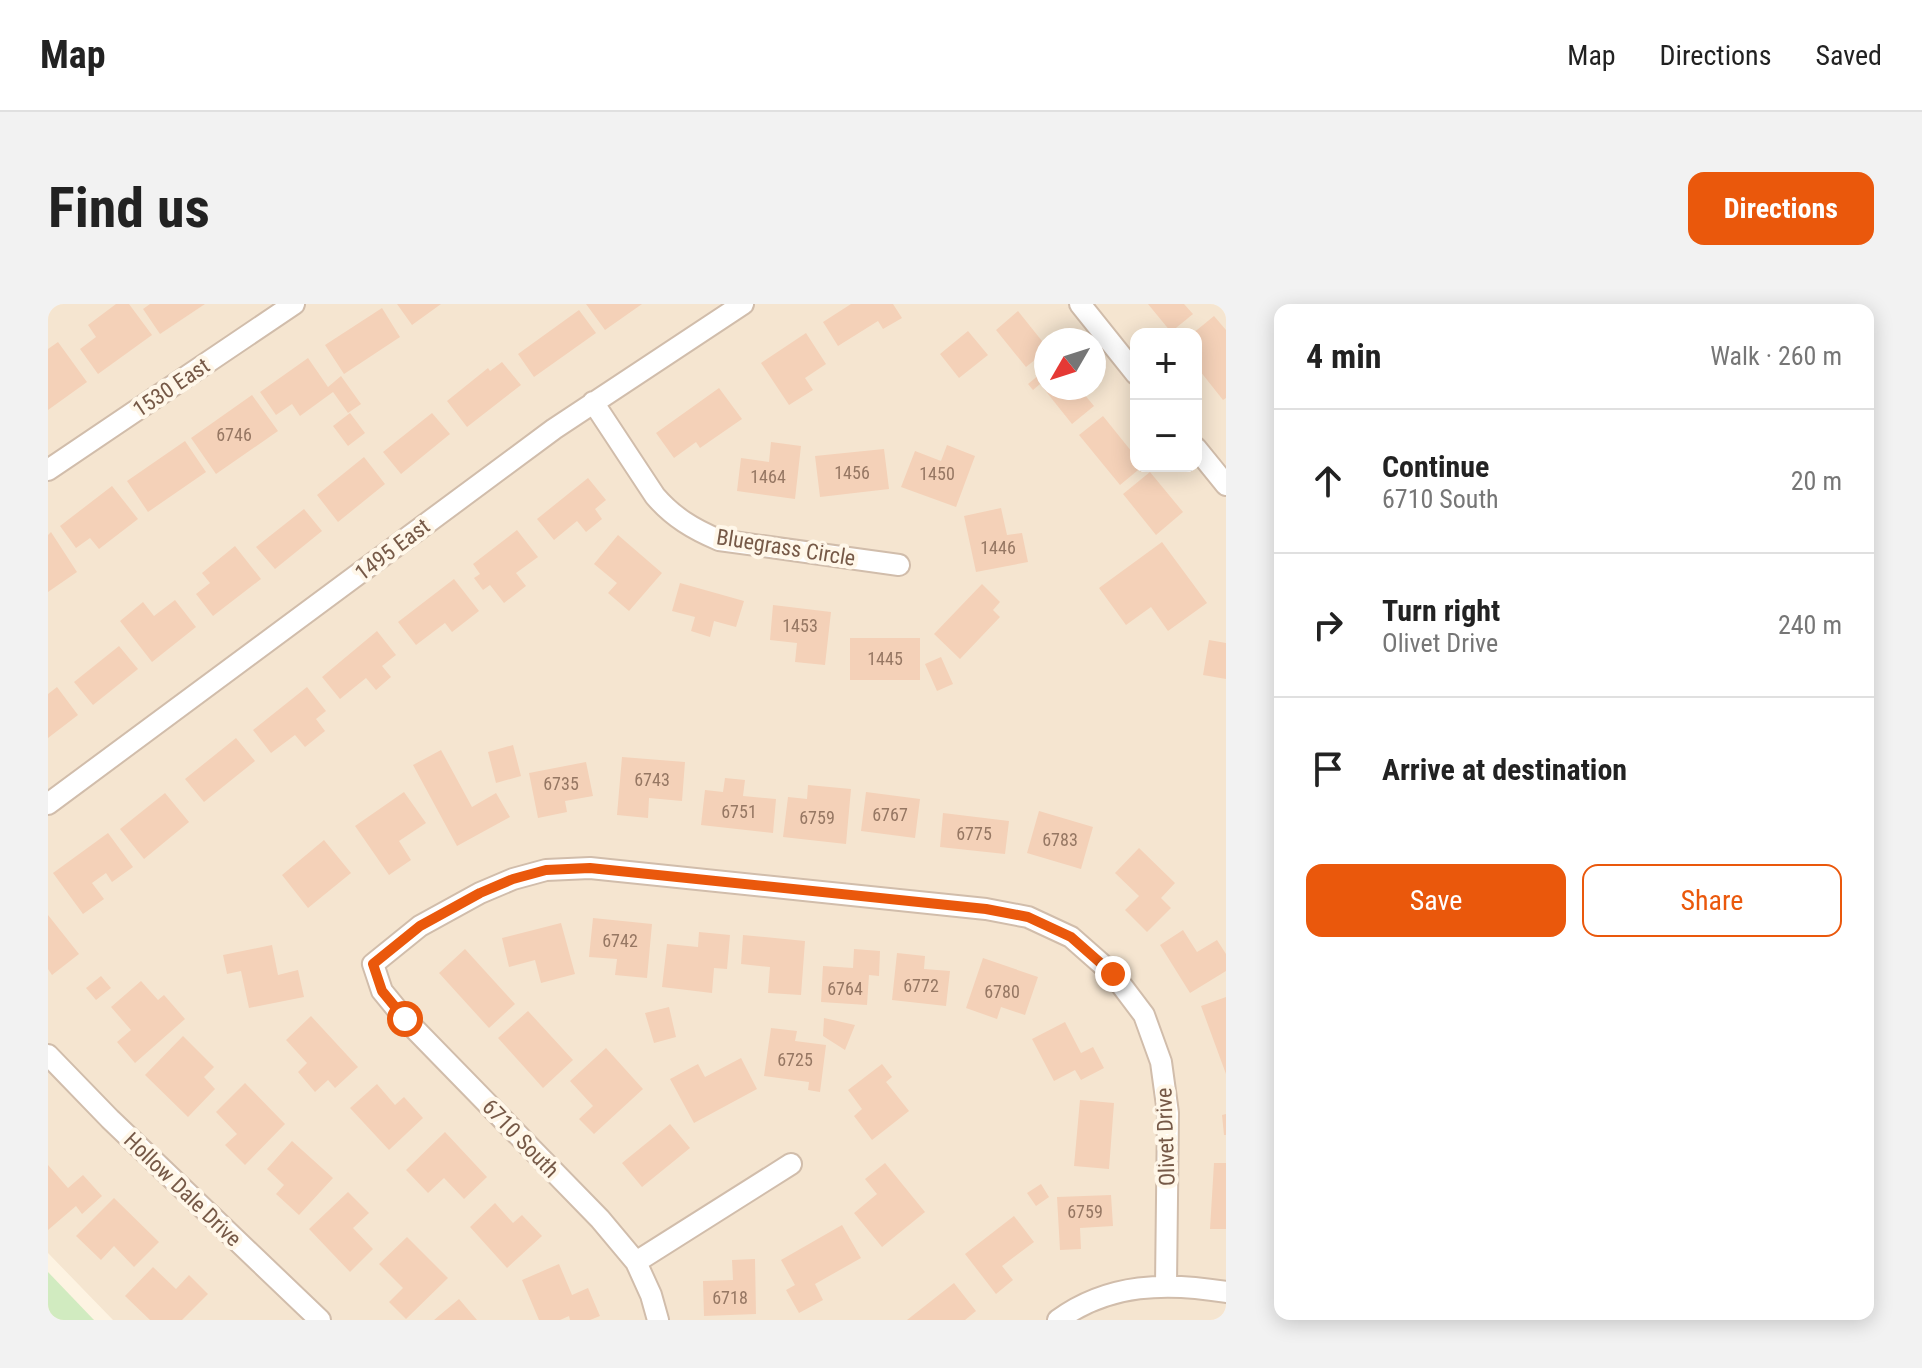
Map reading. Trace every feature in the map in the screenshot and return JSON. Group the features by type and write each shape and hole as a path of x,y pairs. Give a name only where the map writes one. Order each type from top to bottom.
{"street":[{"name":"1530 East","path":"48,470 294,304"},
{"name":"1495 East","path":"48,804 554,429 743,304"},
{"path":"1080,304 1130,366"},
{"name":"Bluegrass Circle","path":"593,402 655,496 667,510 699,532 719,540 899,565"},
{"path":"1202,455 1226,485"},
{"name":"Olivet Drive","path":"373,964 420,926 480,893 546,870 590,868 986,909 1028,917 1071,937 1113,974 1144,1015 1161,1062 1168,1113 1166,1285"},
{"name":"6710 South","path":"373,964 382,991 405,1019 600,1219 636,1262 658,1320"},
{"name":"Hollow Dale Drive","path":"48,1055 110,1119 320,1320"},
{"path":"636,1262 791,1164"},
{"path":"1058,1320 1101,1297 1131,1289 1166,1285 1226,1292"}],"shaded area":[{"path":"48,304 1226,304 1226,1320 113,1320 48,1253"}],"green space":[{"path":"48,1272 94,1320 48,1320"}],"building":[{"path":"116,304 129,304 152,335 98,374 80,349 96,337 88,325"},
{"path":"150,304 205,304 160,334 143,309"},
{"path":"397,304 441,304 412,325"},
{"path":"586,304 642,304 605,330"},
{"path":"851,304 893,304 902,318 883,329 878,321 838,346 823,322"},
{"path":"1148,304 1184,304 1193,314 1176,328 1168,328"},
{"path":"382,308 400,337 344,374 325,345"},
{"path":"579,310 596,333 534,377 518,354"},
{"path":"1018,311 1034,331 1034,361 1026,367 996,330"},
{"path":"1214,316 1226,330 1226,398 1223,400 1202,374 1202,328 1199,328"},
{"path":"968,331 988,355 959,378 940,354"},
{"path":"806,333 826,364 805,378 813,390 789,405 761,363"},
{"path":"58,342 87,382 48,410 48,349"},
{"path":"308,358 328,387 341,376 361,404 348,413 333,392 300,416 292,404 276,415 260,392"},
{"path":"502,362 521,385 467,427 447,401 488,368 490,371"},
{"path":"719,388 742,419 700,448 696,442 674,458 656,433"},
{"path":"252,395 278,431 216,474 191,438"},
{"path":"1053,400 1089,400 1094,406 1072,424"},
{"path":"350,413 365,433 348,446 333,426"},
{"path":"432,413 450,434 401,474 383,452"},
{"path":"1103,416 1130,450 1130,472 1136,472 1120,485 1079,435"},
{"path":"185,441 206,472 148,512 127,481"},
{"path":"771,442 801,446 795,499 737,491 741,458 769,462"},
{"path":"947,445 975,456 956,507 901,487 915,451 941,461"},
{"path":"884,449 889,489 820,497 815,456"},
{"path":"364,457 385,484 338,522 317,495"},
{"path":"1150,472 1183,512 1156,535 1123,494"},
{"path":"588,478 606,500 595,509 602,519 586,532 577,521 554,540 537,519"},
{"path":"112,486 138,519 99,549 90,538 76,548 60,526"},
{"path":"1001,508 1007,535 1022,533 1028,562 976,572 964,516"},
{"path":"304,509 322,531 275,569 256,547"},
{"path":"517,530 538,557 516,573 526,586 504,603 490,585 483,590 474,578 480,574 473,564"},
{"path":"51,532 77,572 48,592 48,535"},
{"path":"618,535 662,573 629,611 608,593 617,583 594,564"},
{"path":"1162,542 1207,603 1168,631 1151,607 1126,625 1099,588"},
{"path":"235,546 261,579 213,616 196,594 210,583 202,573"},
{"path":"454,579 479,611 452,632 445,623 416,645 398,622"},
{"path":"680,583 744,601 736,627 714,621 710,637 691,631 695,617 672,611"},
{"path":"982,584 1000,602 993,610 1000,617 960,659 934,634"},
{"path":"175,600 196,627 152,662 120,621 143,602 154,616"},
{"path":"773,605 831,612 825,665 795,662 797,643 770,640"},
{"path":"377,631 396,655 382,666 391,677 376,690 366,678 340,699 322,677"},
{"path":"850,638 920,638 920,680 850,680"},
{"path":"1209,640 1226,643 1226,679 1203,675"},
{"path":"119,646 138,669 93,705 74,682"},
{"path":"941,657 953,684 937,691 925,664"},
{"path":"57,687 78,715 48,738 48,694"},
{"path":"307,687 326,711 316,719 325,731 305,747 295,735 271,753 253,730"},
{"path":"236,738 255,761 204,802 185,779"},
{"path":"513,745 521,776 496,783 488,752"},
{"path":"441,750 472,807 496,793 510,817 457,846 413,765"},
{"path":"622,757 685,762 682,801 649,798 648,818 617,815"},
{"path":"586,762 593,796 565,801 567,812 538,818 529,773"},
{"path":"725,778 745,780 743,796 776,799 773,833 701,825 705,790 723,792"},
{"path":"808,785 851,789 846,844 783,837 788,797 807,799"},
{"path":"404,792 426,823 399,841 411,860 389,875 355,826"},
{"path":"866,792 920,799 915,838 861,831"},
{"path":"165,793 189,822 144,859 120,829"},
{"path":"1039,811 1093,827 1081,869 1027,853"},
{"path":"943,813 1009,821 1005,854 940,847"},
{"path":"108,833 133,867 112,882 106,873 92,883 104,899 83,914 53,873"},
{"path":"324,840 351,873 308,908 282,875"},
{"path":"1139,848 1175,883 1161,898 1171,908 1147,932 1125,910 1139,896 1115,873"},
{"path":"48,915 79,954 52,975 48,969"},
{"path":"593,918 652,924 647,978 615,975 617,959 589,957"},
{"path":"561,923 575,974 541,983 535,960 509,967 502,938"},
{"path":"1183,930 1197,952 1217,940 1226,954 1226,971 1190,993 1160,945"},
{"path":"699,932 730,935 727,969 714,968 712,993 662,987 667,944 698,947"},
{"path":"743,935 805,941 801,995 768,993 770,967 741,964"},
{"path":"272,945 278,975 298,970 304,997 249,1008 241,971 227,974 223,955"},
{"path":"465,949 515,1004 489,1028 439,973"},
{"path":"854,949 880,951 879,976 869,975 867,1005 821,1002 823,966 853,968"},
{"path":"897,953 925,956 924,969 950,971 946,1006 892,1000"},
{"path":"983,958 1038,977 1025,1015 1001,1007 997,1019 966,1008"},
{"path":"101,976 111,988 96,1000 86,988"},
{"path":"141,981 158,1000 164,995 185,1019 135,1063 117,1042 131,1030 111,1007"},
{"path":"1226,997 1226,1074 1201,1006"},
{"path":"669,1007 676,1037 654,1043 645,1013"},
{"path":"528,1011 573,1060 543,1088 498,1038"},
{"path":"311,1016 358,1067 335,1088 328,1080 315,1092 298,1072 307,1063 286,1040"},
{"path":"824,1018 855,1025 845,1050 823,1036"},
{"path":"1065,1022 1081,1053 1093,1047 1104,1068 1081,1080 1075,1070 1054,1081 1032,1039"},
{"path":"771,1028 797,1031 795,1041 826,1045 820,1092 808,1090 809,1082 764,1076"},
{"path":"183,1036 214,1067 204,1077 215,1089 188,1117 145,1075"},
{"path":"606,1048 643,1089 594,1134 579,1119 593,1106 570,1081"},
{"path":"741,1058 757,1089 694,1123 670,1079 698,1064 705,1077"},
{"path":"882,1064 892,1077 886,1082 909,1111 872,1140 854,1116 862,1109 848,1090"},
{"path":"245,1083 285,1124 245,1165 225,1145 237,1134 216,1112"},
{"path":"377,1084 395,1105 404,1097 423,1118 389,1150 350,1108"},
{"path":"1080,1100 1114,1103 1109,1169 1074,1166"},
{"path":"1226,1114 1226,1135 1224,1135 1222,1115"},
{"path":"670,1124 690,1148 642,1187 622,1163"},
{"path":"445,1132 487,1177 464,1199 444,1178 428,1193 406,1170"},
{"path":"292,1141 333,1178 299,1215 276,1194 284,1185 267,1169"},
{"path":"885,1163 925,1212 882,1247 854,1213 877,1194 865,1179"},
{"path":"1214,1163 1226,1163 1226,1229 1210,1229"},
{"path":"48,1165 68,1188 83,1175 102,1196 82,1214 76,1206 48,1230"},
{"path":"1041,1184 1049,1197 1036,1206 1027,1193"},
{"path":"348,1192 369,1213 353,1228 373,1249 350,1272 309,1229"},
{"path":"1111,1195 1113,1226 1080,1228 1081,1249 1060,1250 1057,1197"},
{"path":"114,1198 159,1242 134,1267 114,1246 101,1260 76,1236"},
{"path":"495,1203 513,1223 522,1215 542,1236 507,1268 470,1227"},
{"path":"1014,1216 1034,1242 1002,1266 1013,1280 996,1294 965,1254"},
{"path":"842,1225 861,1258 815,1284 823,1300 799,1313 786,1290 795,1285 781,1260"},
{"path":"407,1237 448,1278 406,1319 389,1302 403,1288 379,1264"},
{"path":"755,1259 756,1314 704,1316 703,1281 733,1280 732,1260"},
{"path":"559,1264 572,1295 588,1288 600,1316 590,1320 570,1320 569,1316 560,1320 539,1320 522,1280"},
{"path":"153,1267 176,1289 189,1275 208,1294 182,1320 150,1320 125,1296"},
{"path":"954,1283 976,1311 965,1320 907,1320"},
{"path":"459,1299 477,1320 434,1320"}],"route":[{"path":"405,1019 382,991 373,964 420,926 480,893 546,870 590,868 986,909 1028,917 1071,937 1113,974"}]}
